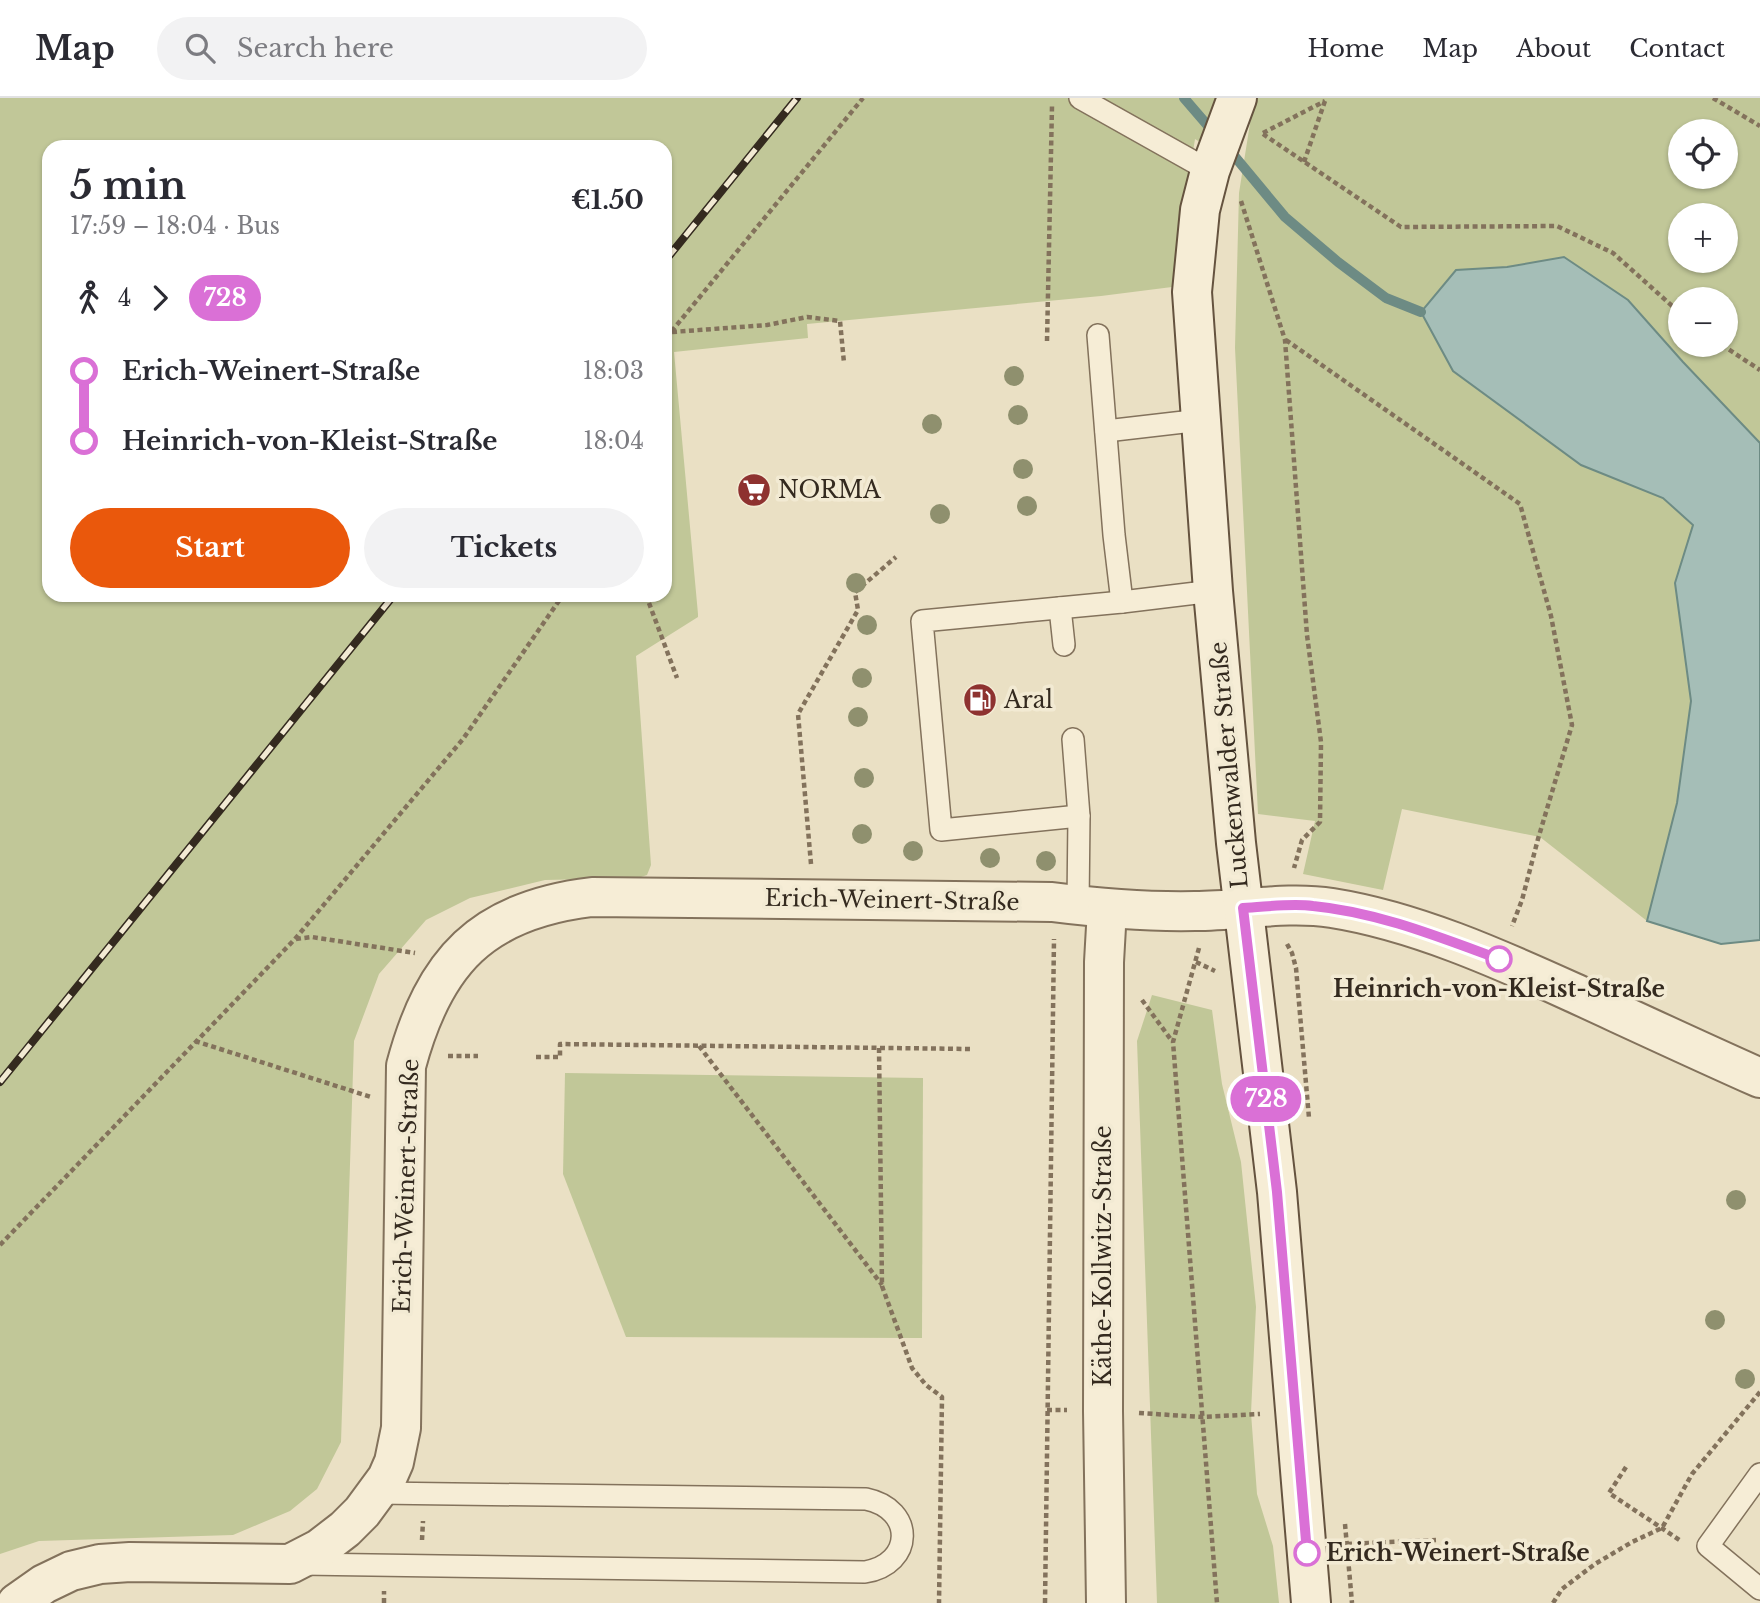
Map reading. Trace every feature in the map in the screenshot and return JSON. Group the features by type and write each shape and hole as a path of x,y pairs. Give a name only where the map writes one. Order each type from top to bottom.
{"street":[{"name":"Luckenwalder Straße","path":"1234,105 1220,175 1200,210 1192,292 1213,591 1243,908 1277,1192 1311,1603"},
{"name":"Erich-Weinert-Straße","path":"17,1603 44,1584 71,1572 100,1564 290,1564 319,1549 345,1529 377,1493 394,1462 401,1428 405,1066 413,1037 438,983 455,959 495,926 519,914 567,900 592,897 1052,902 1092,907 1196,911 1243,908"},
{"path":"1243,908 1309,905 1365,914 1399,924 1521,968 1760,1078"},
{"name":"Käthe-Kollwitz-Straße","path":"1092,907 1104,962 1103,1411 1106,1603"}],"lane":[{"path":"1080,98 1220,175"},
{"path":"1098,335 1122,602"},
{"path":"1106,431 1201,420"},
{"path":"1079,817 941,830 922,621 1213,591"},
{"path":"1060,608 1064,645"},
{"path":"1073,739 1079,817 1092,907"},
{"path":"1760,1474 1708,1545 1760,1589"},
{"path":"290,1564 865,1572 880,1570 891,1561 900,1550 902,1536 900,1522 892,1510 880,1502 866,1499 377,1493"}],"path":[{"path":"672,331 863,98"},
{"path":"1047,341 1052,98"},
{"path":"1713,98 1760,126"},
{"path":"1326,100 1262,134 1401,227 1557,226 1613,253 1668,302"},
{"path":"1304,162 1326,100"},
{"path":"1220,175 1285,340 1307,635 1321,742 1320,822 1302,840 1295,868 1287,876"},
{"path":"672,332 767,325 807,317 840,321 844,363"},
{"path":"1285,340 1520,504 1550,616 1572,725 1522,900"},
{"path":"1738,356 1760,370"},
{"path":"812,900 798,714 858,610 855,592 896,556"},
{"path":"0,1245 295,939 463,738 558,602"},
{"path":"649,602 677,678"},
{"path":"295,939 312,937 455,959"},
{"path":"1045,1603 1054,937"},
{"path":"1199,950 1173,1042 1217,1603"},
{"path":"195,1041 405,1108"},
{"path":"536,1057 560,1057 560,1044 971,1049"},
{"path":"699,1046 882,1286 912,1368 926,1385 942,1397 939,1603"},
{"path":"879,1048 882,1286"},
{"path":"441,1056 478,1056"},
{"path":"1553,1603 1562,1588 1595,1564 1662,1528 1692,1474 1760,1391"},
{"path":"1047,1410 1202,1418 1296,1412"},
{"path":"1626,1467 1609,1493 1692,1548 1708,1545"},
{"path":"422,1566 423,1493"},
{"path":"1347,1544 1436,1540"}],"green space":[{"path":"0,98 1223,98 1206,146 1195,139 1172,287 807,324 808,338 674,352 698,617 636,656 651,865 647,875 638,878 545,880 470,898 426,920 379,974 354,1041 341,1442 317,1489 290,1511 233,1535 39,1541 0,1554"},
{"path":"1254,98 1760,98 1760,443 1679,357 1738,357 1738,287 1668,287 1668,345 1628,300 1507,267 1456,270 1581,465 1663,498 1693,525 1675,583 1691,701 1677,803 1647,921 1540,837 1402,809 1383,890 1303,874 1315,821 1258,814 1235,348 1239,193"},
{"path":"1152,995 1212,1010 1222,1084 1241,1162 1256,1307 1251,1413 1257,1494 1273,1546 1279,1603 1157,1603 1137,1041"},
{"path":"565,1073 923,1078 922,1338 626,1337 563,1174"}],"water":[{"path":"1564,257 1628,300 1668,345 1668,357 1679,357 1760,443 1760,940 1721,944 1647,921 1677,803 1691,701 1675,583 1693,525 1663,498 1581,465 1453,371 1421,312 1456,270 1507,267"}],"waterway":[{"path":"1184,98 1215,134"},
{"path":"1226,146 1285,217 1386,298 1421,312"}],"railway":[{"path":"672,252 797,98"},
{"path":"0,1082 388,602"}],"bus line":[{"name":"728","path":"1307,1553 1277,1192 1243,908 1309,905 1365,914 1499,959"}],"place":[{"name":"NORMA","path":"754,490"},
{"name":"Aral","path":"980,700"},
{"name":"Heinrich-von-Kleist-Straße","path":"1499,959"},
{"name":"Erich-Weinert-Straße","path":"1307,1553"}]}
